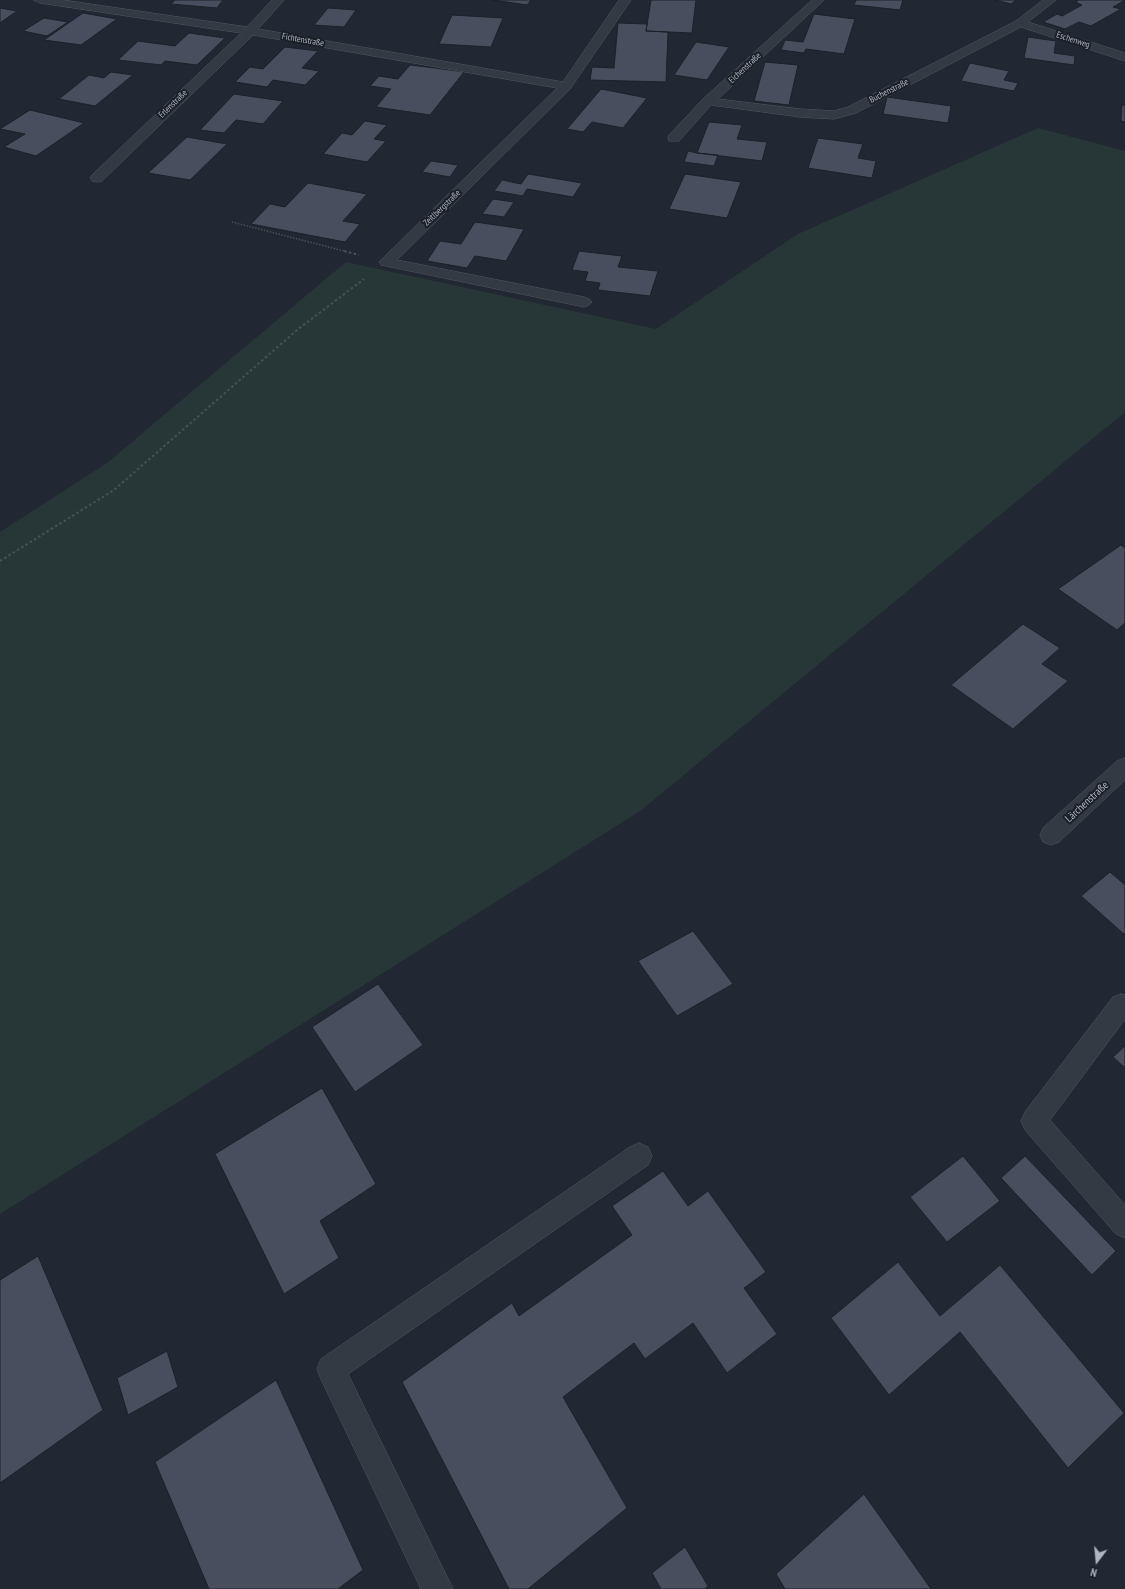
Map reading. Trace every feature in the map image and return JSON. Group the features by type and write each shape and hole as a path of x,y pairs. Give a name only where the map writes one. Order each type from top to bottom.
{"street":[{"name":"Fichtenstraße","path":"40,0 250,31 566,86"},
{"name":"Erlenstraße","path":"97,178 250,31 278,0"},
{"name":"Zeitlbergstraße","path":"386,262 566,86 625,0"},
{"name":"Eichenstraße","path":"674,138 708,102 818,0"},
{"name":"Buchenstraße","path":"708,102 800,113 834,115 852,110 1020,23 1050,0"},
{"name":"Eschenweg","path":"1020,23 1125,57"},
{"path":"386,262 584,302"},
{"name":"Lärchenstraße","path":"1051,835 1124,769"}],"lane":[{"path":"1121,1005 1034,1121 1125,1225"},
{"path":"437,1589 331,1369 639,1156"}],"path":[{"path":"232,222 386,262"},
{"path":"0,561 114,490 297,330 386,262"}],"shaded area":[{"path":"1038,128 1125,151 1125,412 640,811 0,1214 0,532 107,463 346,262 656,329 798,234"}],"building":[{"path":"175,0 223,0 217,8 171,4"},
{"path":"493,0 531,0 527,5"},
{"path":"651,0 696,0 692,33 646,31"},
{"path":"856,0 903,0 900,10 854,5"},
{"path":"995,0 1016,0 1011,4"},
{"path":"1079,0 1125,0 1113,7 1121,9 1091,26 1079,22 1065,29 1043,22 1057,14 1062,16 1082,5 1075,2"},
{"path":"0,8 17,11 0,23"},
{"path":"328,8 356,10 344,27 314,25"},
{"path":"83,13 117,19 81,45 44,40"},
{"path":"814,14 855,19 844,54 806,49 804,53 781,50 785,40 803,42"},
{"path":"452,15 503,18 491,47 439,44"},
{"path":"44,18 68,22 47,36 23,31"},
{"path":"618,23 647,24 646,31 668,32 666,82 590,80 592,67 614,68"},
{"path":"189,33 225,38 197,65 165,61 161,65 118,60 138,41 175,46"},
{"path":"1028,37 1056,41 1054,53 1075,56 1074,65 1024,58"},
{"path":"696,42 729,47 707,80 674,75"},
{"path":"285,47 318,51 302,68 319,71 305,85 273,80 267,87 235,82 250,67 263,69"},
{"path":"765,62 798,65 789,105 754,101"},
{"path":"970,63 1009,71 1004,80 1018,83 1014,91 961,81"},
{"path":"410,65 464,72 430,115 376,107 391,89 370,86 379,76 398,79"},
{"path":"111,72 133,75 95,106 59,99 89,75 104,78"},
{"path":"601,89 647,98 623,128 592,122 583,132 567,129"},
{"path":"234,94 283,101 263,124 236,120 224,133 200,130"},
{"path":"887,97 951,106 948,123 883,114"},
{"path":"1122,105 1125,105 1125,122 1121,121"},
{"path":"30,110 84,123 36,156 4,147 25,134 0,129"},
{"path":"365,121 387,125 374,139 386,141 367,162 323,154 342,133 352,135"},
{"path":"709,122 742,125 737,139 767,142 762,161 697,153"},
{"path":"187,137 227,144 190,180 148,173"},
{"path":"818,138 863,144 858,158 876,161 872,178 808,168"},
{"path":"688,151 718,155 714,166 684,162"},
{"path":"431,161 458,165 450,177 422,172"},
{"path":"528,174 582,183 573,197 527,189 523,196 494,191 502,180 521,184"},
{"path":"685,174 741,182 727,218 669,209"},
{"path":"308,183 367,194 343,221 360,224 345,242 251,224 270,204 285,207"},
{"path":"493,199 514,202 504,217 482,214"},
{"path":"475,222 524,229 506,261 475,256 467,268 427,261 440,241 461,244"},
{"path":"579,251 622,256 618,267 658,271 650,296 598,290 600,283 585,281 588,272 572,270"},
{"path":"1121,545 1125,548 1125,623 1117,630 1058,589"},
{"path":"1023,624 1060,648 1042,664 1068,681 1013,729 951,685"},
{"path":"1110,872 1125,885 1125,935 1081,896"},
{"path":"693,931 733,984 677,1016 638,961"},
{"path":"378,984 423,1045 355,1092 312,1027"},
{"path":"1125,1046 1125,1068 1113,1057"},
{"path":"322,1088 376,1184 320,1221 339,1258 284,1294 215,1154"},
{"path":"963,1156 1000,1201 947,1242 910,1197"},
{"path":"1025,1156 1116,1251 1092,1275 1001,1178"},
{"path":"663,1171 688,1206 708,1191 766,1272 744,1288 777,1334 727,1373 693,1323 645,1359 634,1343 563,1397 627,1508 528,1589 509,1589 402,1382 512,1303 519,1316 632,1235 612,1206"},
{"path":"38,1256 103,1410 0,1483 0,1280"},
{"path":"898,1262 940,1316 1000,1265 1124,1413 1068,1468 960,1332 889,1395 831,1318"},
{"path":"167,1351 178,1387 128,1415 117,1378"},
{"path":"276,1380 363,1570 338,1589 209,1589 155,1462"},
{"path":"864,1494 931,1589 785,1589 776,1574"},
{"path":"685,1547 708,1586 705,1589 661,1589 652,1573"}]}
